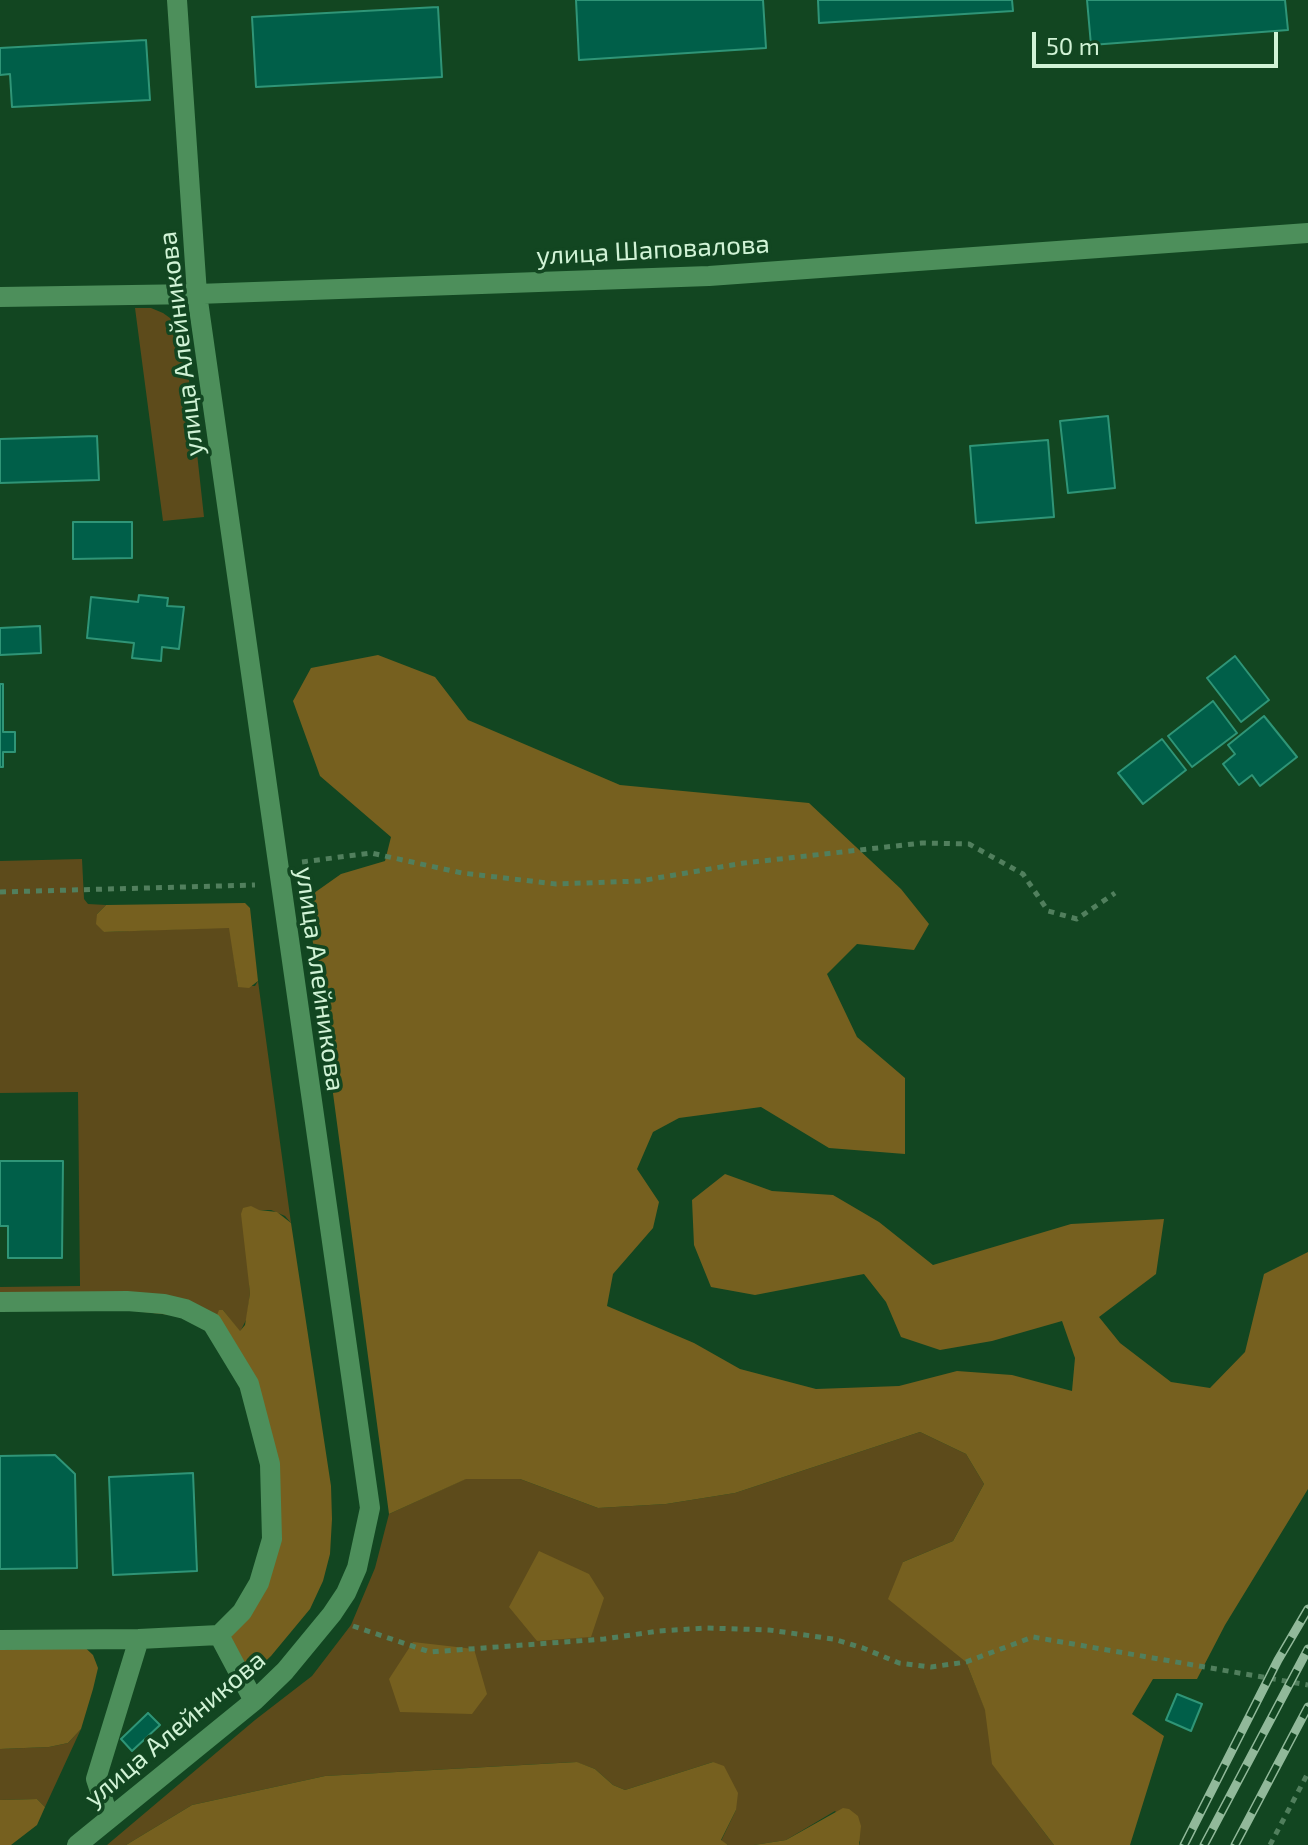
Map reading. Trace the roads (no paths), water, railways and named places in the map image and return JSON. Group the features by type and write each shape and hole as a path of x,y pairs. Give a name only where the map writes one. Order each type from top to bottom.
{"street":[{"name":"улица Алейникова","path":"77,1845 254,1701 285,1671 332,1614 357,1568 370,1508 197,294 177,0"},
{"name":"улица Шаповалова","path":"0,297 197,294 709,276 1308,233"},
{"path":"0,1302 86,1300 164,1304 185,1309 212,1323 249,1384 270,1464 272,1539 259,1583 242,1612 219,1635 0,1640"},
{"path":"219,1635 254,1701"},
{"path":"109,1818 96,1779 139,1639"}],"railway":[{"path":"1184,1845 1278,1660 1308,1609"},
{"path":"1204,1845 1308,1649"},
{"path":"1235,1845 1308,1707"}]}
